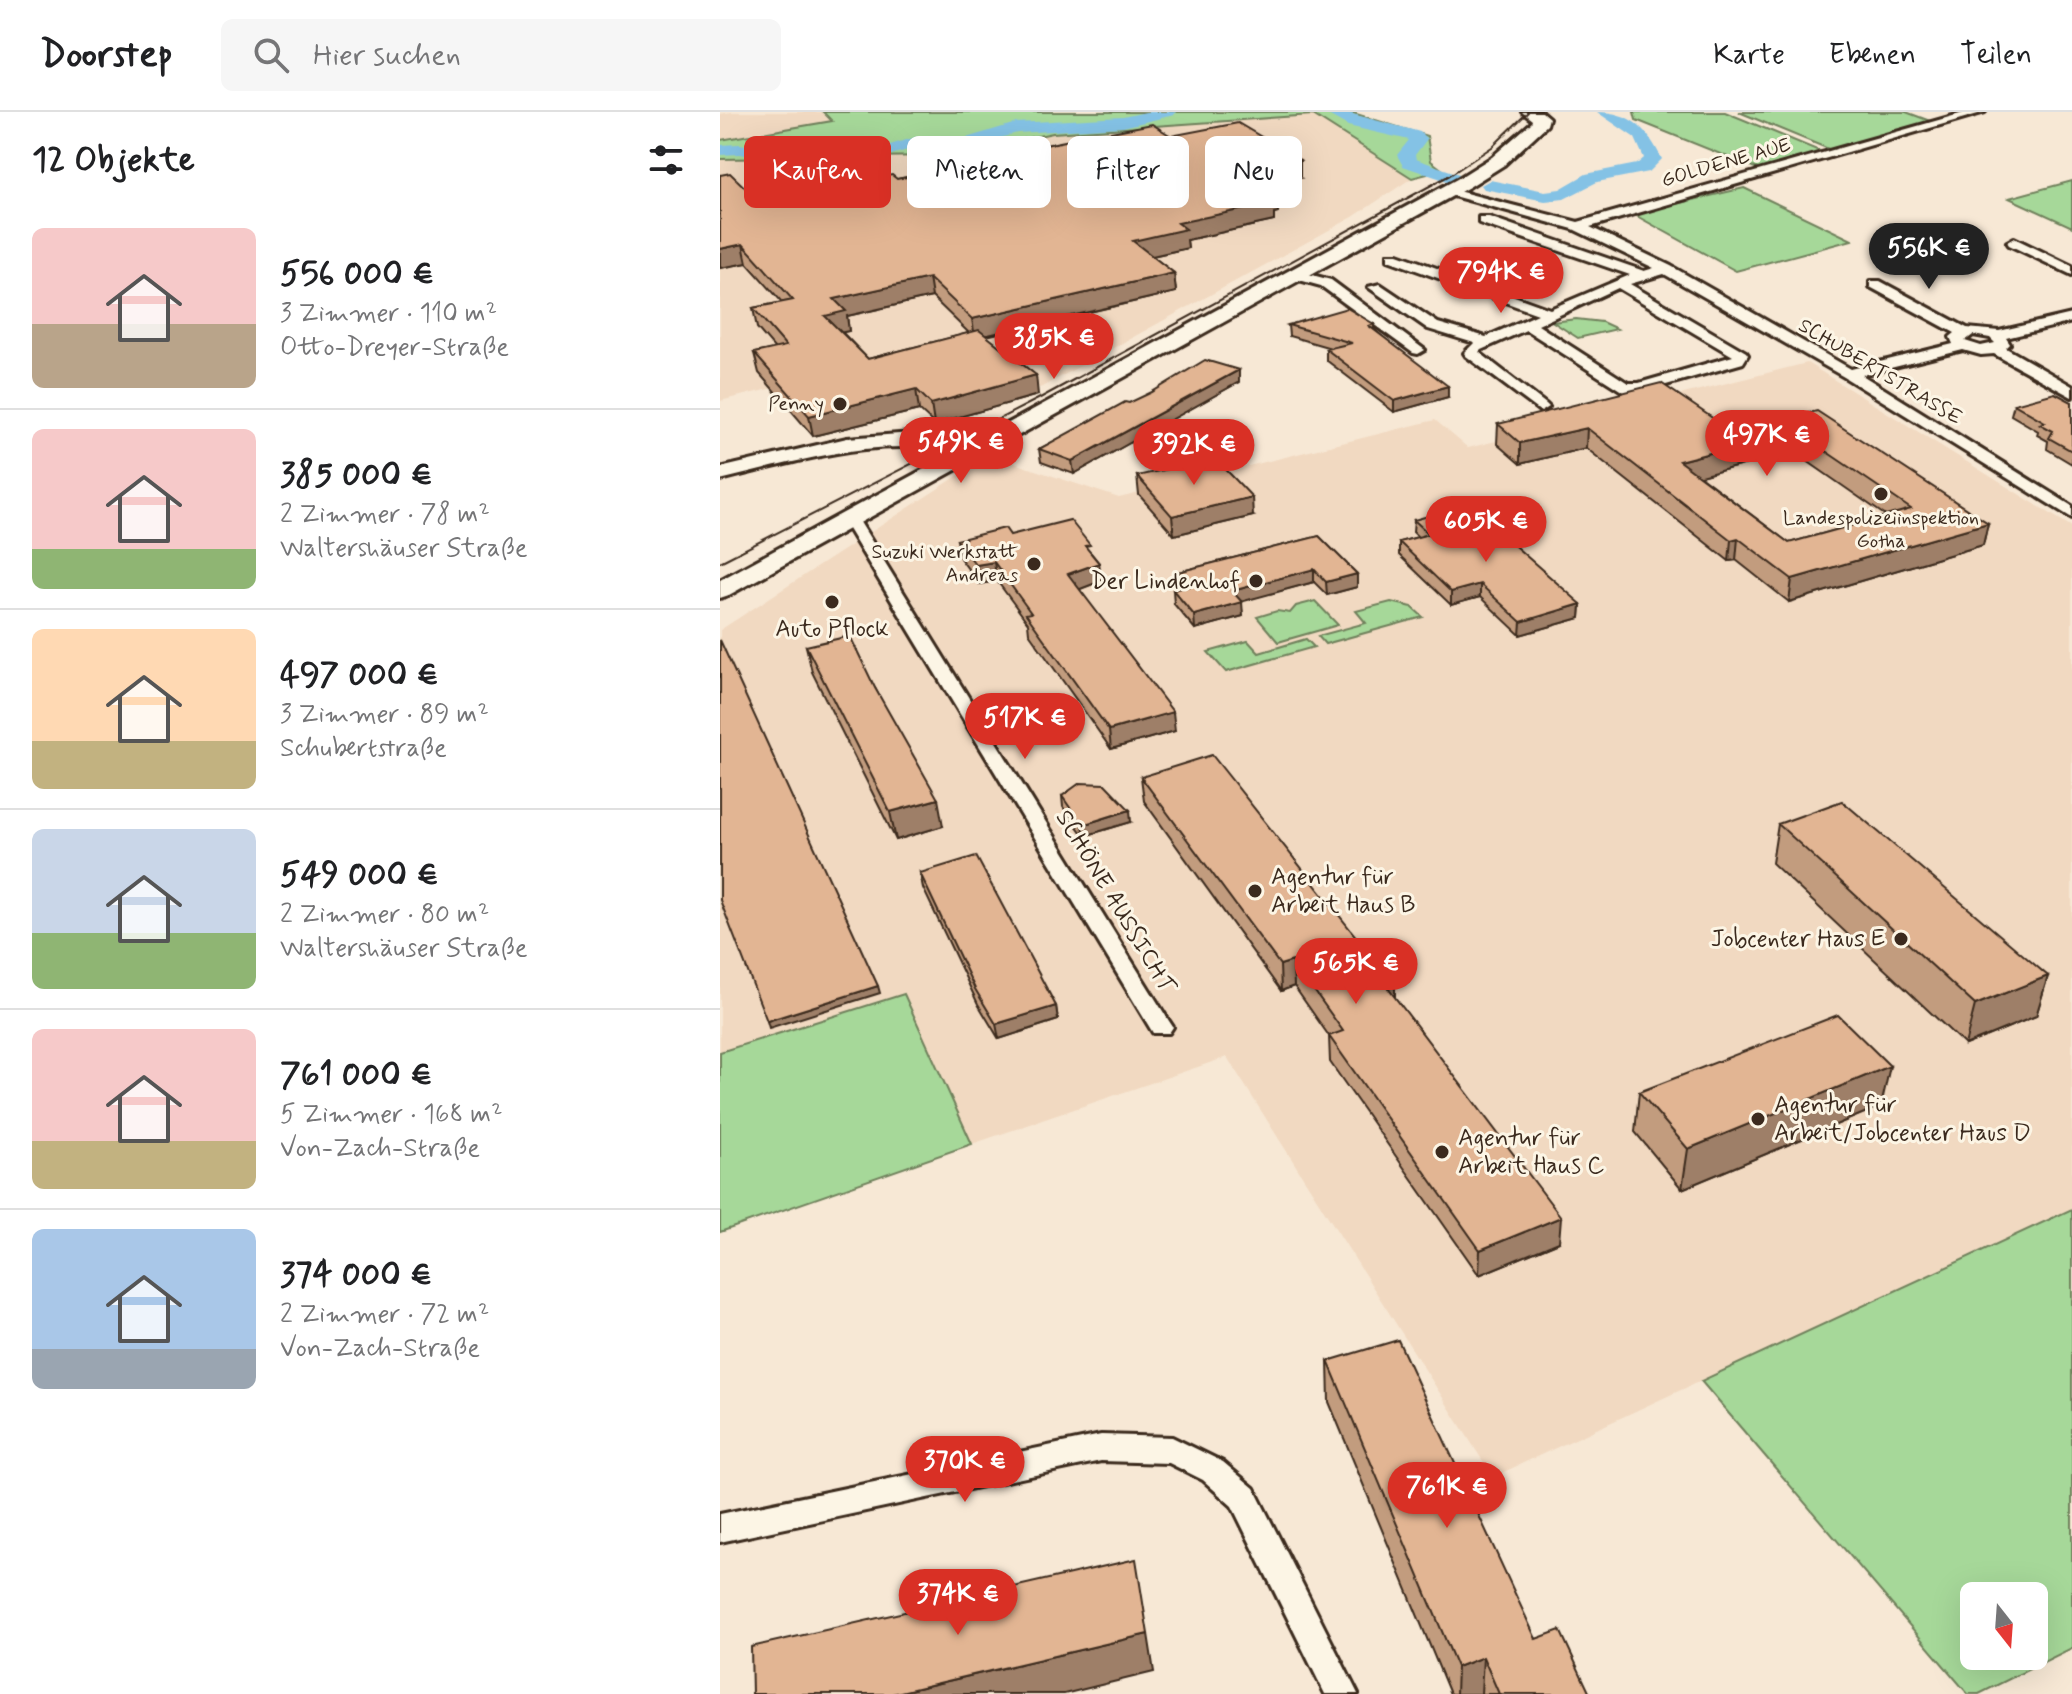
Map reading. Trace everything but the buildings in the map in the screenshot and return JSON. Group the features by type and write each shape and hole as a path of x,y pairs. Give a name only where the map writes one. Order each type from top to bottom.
{"main road":[{"path":"720,590 1450,191 1498,161 1539,118"}],"street":[{"name":"GOLDENE AUE","path":"1578,226 1979,112"},
{"name":"SCHUBERTSTRASSE","path":"1450,191 1578,226 1666,269 1849,374 2072,513"},
{"path":"1484,220 1642,275"},
{"path":"2014,242 2072,271"},
{"path":"1393,257 1551,314"},
{"path":"1541,407 1471,353 1487,342 1619,283 1666,269"},
{"path":"1297,275 1326,283 1418,350"},
{"path":"1527,324 1625,388 1640,388 1738,360 1741,355 1619,283"},
{"path":"1875,284 1964,339 1976,350 2072,318"},
{"path":"1375,287 1433,326 1487,342"},
{"path":"1849,374 1964,339"},
{"path":"1997,342 2072,392"},
{"path":"720,474 903,437 955,443 975,450"},
{"name":"SCHÖNE AUSSICHT","path":"850,519 1161,1027"},
{"path":"720,1528 1101,1448 1172,1450 1213,1471 1243,1497 1342,1694"}],"shaded area":[{"path":"821,112 850,136 744,136 744,208 891,208 891,158 907,157 907,208 1051,208 1051,136 1038,136 1313,115 1412,178 1353,217 1040,388 974,341 886,361 875,351 884,361 720,401 720,114"},
{"path":"1807,363 2072,527 2072,1209 1493,1477 1227,1057 972,1144 903,994 720,1052 720,630 990,455 1119,498 1435,420 1468,448"}],"green space":[{"path":"823,112 1350,112 1427,136 1431,161 1443,170 1412,178 1313,115 1038,136 907,136 907,156 891,157 891,136 744,136 744,159 720,159 720,140 832,121"},
{"path":"1634,112 1725,112 1822,152 1760,170 1636,120"},
{"path":"1739,112 1906,112 1930,121 1831,150"},
{"path":"2072,181 2072,227 2009,198"},
{"path":"1744,188 1852,240 1736,271 1633,214"},
{"path":"1576,319 1602,322 1617,329 1578,338 1553,322"},
{"path":"1315,601 1338,625 1278,642 1257,617 1277,611 1290,613 1296,606"},
{"path":"1391,602 1412,607 1423,617 1325,644 1318,636 1366,623 1356,611"},
{"path":"1306,639 1314,647 1226,672 1208,652 1248,641 1259,653"},
{"path":"904,994 972,1144 720,1232 720,1052"},
{"path":"2072,1209 2072,1648 2048,1660 2048,1582 1960,1582 1960,1670 2028,1670 1979,1694 1968,1694 1701,1381"}],"water":[{"path":"1922,234 1950,234 1976,242 1979,253 1950,261 1920,257 1906,243"}],"waterway":[{"path":"720,150 740,149 772,155 823,144 860,154 878,154 916,142 967,143 1016,128 1123,122 1168,112"},
{"path":"1331,112 1354,122 1414,136 1419,139 1406,155 1409,162 1453,178"},
{"path":"1490,185 1545,196 1564,194 1592,178 1643,168 1653,159 1642,135 1605,112"}],"tram line":[{"path":"720,562 1040,398 1450,175 1492,147 1528,112"}],"place":[{"name":"Penny","path":"840,404"},
{"name":"Landespolizeiinspektion Gotha","path":"1881,494"},
{"name":"Suzuki Werkstatt Andreas","path":"1034,564"},
{"name":"Der Lindenhof","path":"1256,581"},
{"name":"Auto Pflock","path":"832,602"},
{"name":"Agentur für Arbeit Haus B","path":"1255,891"},
{"name":"Jobcenter Haus E","path":"1901,939"},
{"name":"Agentur für Arbeit/Jobcenter Haus D","path":"1758,1119"},
{"name":"Agentur für Arbeit Haus C","path":"1442,1152"}]}
